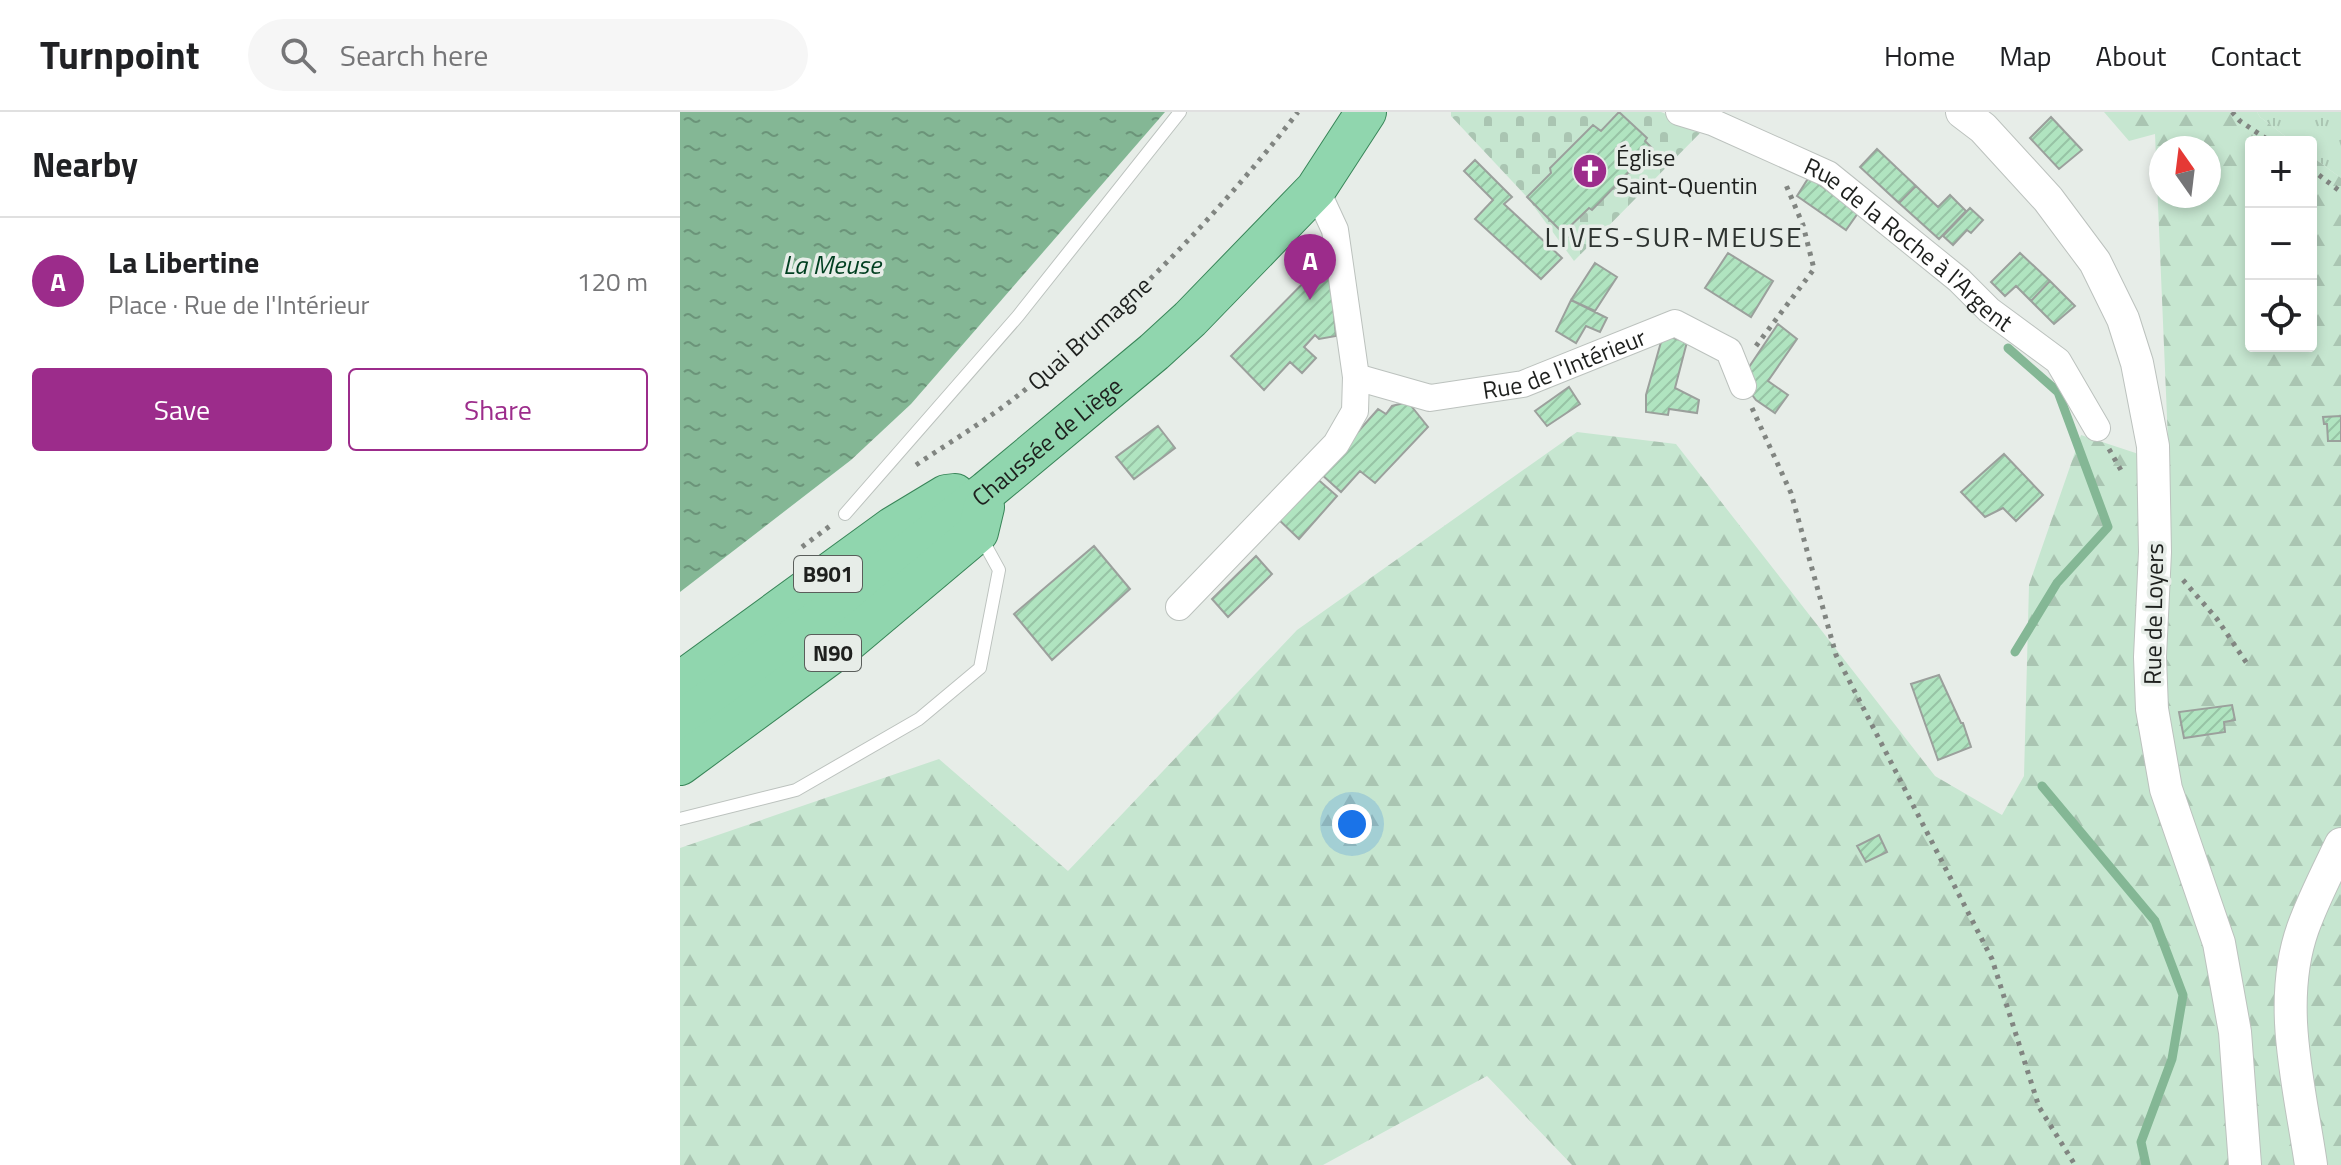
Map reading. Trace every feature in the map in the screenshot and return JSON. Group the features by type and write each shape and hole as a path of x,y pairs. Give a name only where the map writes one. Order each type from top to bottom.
{"main road":[{"name":"Chaussée de Liège","path":"680,722 987,491 1190,319 1316,189 1366,112"},
{"path":"978,532 987,491"},
{"name":"B901","path":"680,682 893,527 946,495 987,491"},
{"name":"Chaussée de Liège","path":"680,765 846,643 978,532"}],"street":[{"name":"Rue de la Roche à l'Argent","path":"1679,112 1712,122 1828,174 1959,280 1989,310 2058,361 2097,428"},
{"name":"Rue de Loyers","path":"1962,112 1983,128 2048,199 2095,262 2123,319 2137,363 2153,446 2152,709 2166,789 2219,943 2235,1032 2245,1165"},
{"path":"1179,607 1336,444 1355,411 1356,377 1335,230 1316,189"},
{"name":"Rue de l'Intérieur","path":"1356,377 1430,398 1523,384 1675,323 1729,351 1740,377"},
{"path":"2311,1165 2290,1014 2294,968 2302,930 2341,844"}],"lane":[{"path":"845,514 1018,316 1180,112"},
{"path":"680,819 796,790 919,719 980,668 999,570 978,532"}],"path":[{"name":"Quai Brumagne","path":"909,471 1023,392 1133,296 1255,168 1298,112"},
{"path":"2232,112 2262,136"},
{"path":"1780,152 1786,185 1803,225 1814,269 1740,377 1791,493 1836,655 1992,959 2039,1107 2075,1165"},
{"path":"2317,174 2341,192"},
{"path":"795,552 845,514"},
{"path":"2154,567 2176,573 2217,619 2248,665"}],"green space":[{"path":"1451,112 1661,112 1704,129 1574,261 1527,197 1451,116"},
{"path":"2104,112 2257,112 2285,136 2245,136 2245,352 2317,352 2317,160 2341,178 2341,1165 1572,1165 1487,1076 1323,1165 680,1165 680,848 939,759 1068,871 1297,630 1577,432 1676,444 1935,776 2002,815 2024,776 2029,585 2081,435 2169,464 2158,208 2221,208 2221,136 2155,134 2129,141"},
{"path":"2257,112 2341,112 2341,178 2317,160 2317,136 2285,136"}],"water":[{"name":"La Meuse","path":"680,112 1165,112 911,404 851,460 680,592"}],"building":[{"name":"Église Saint-Quentin","path":"1619,112 1647,138 1645,141 1652,148 1592,210 1589,208 1563,233 1527,197 1551,173 1550,168 1593,125 1601,131"},
{"path":"2051,117 2082,150 2059,169 2030,138"},
{"path":"1877,149 1916,186 1899,203 1860,167"},
{"path":"1475,160 1512,197 1504,204 1562,258 1541,279 1475,219 1493,200 1464,171"},
{"path":"1809,177 1858,213 1846,230 1797,196"},
{"path":"1916,186 1938,207 1950,195 1966,211 1939,239 1899,203"},
{"path":"1970,208 1983,220 1971,233 1967,230 1953,245 1943,236"},
{"path":"1728,253 1773,281 1751,317 1705,288"},
{"path":"2020,253 2050,281 2031,301 2016,286 2005,296 1991,282"},
{"path":"1595,263 1617,277 1595,311 1571,300"},
{"path":"1322,264 1329,264 1336,336 1319,339 1315,335 1304,347 1316,358 1302,373 1290,362 1264,390 1231,356"},
{"path":"2050,281 2075,306 2054,324 2031,301"},
{"path":"1571,300 1607,318 1600,332 1586,326 1576,343 1556,331"},
{"path":"1778,324 1797,339 1768,381 1788,395 1775,413 1756,400 1743,376"},
{"path":"1663,335 1687,342 1675,388 1699,400 1697,413 1669,409 1668,415 1646,412 1646,395"},
{"path":"1569,387 1580,404 1547,426 1535,411"},
{"path":"1408,402 1428,427 1375,483 1360,471 1341,492 1321,474 1378,409 1386,414 1392,406"},
{"path":"2341,416 2341,441 2328,441 2327,424 2324,424 2323,417"},
{"path":"1158,426 1175,448 1134,479 1116,457"},
{"path":"2004,454 2043,495 2016,521 2003,508 1985,517 1961,492"},
{"path":"1314,476 1337,496 1299,539 1276,517"},
{"path":"1094,546 1130,589 1052,660 1014,614"},
{"path":"1256,556 1272,574 1228,617 1212,599"},
{"path":"1939,675 1963,723 1971,747 1938,760 1911,684"},
{"path":"2232,705 2235,720 2224,722 2225,732 2184,738 2179,712"},
{"path":"1879,835 1887,852 1866,862 1857,846"}],"waterway":[{"path":"2008,348 2058,392 2108,527 2057,583 2015,652"},
{"path":"2042,786 2155,921 2183,995 2172,1059 2141,1142 2146,1165"}],"place":[{"name":"Église Saint-Quentin","path":"1590,171"},
{"name":"La Libertine","path":"1310,300"}],"district":[{"name":"LIVES-SUR-MEUSE","path":"1674,236"}]}
